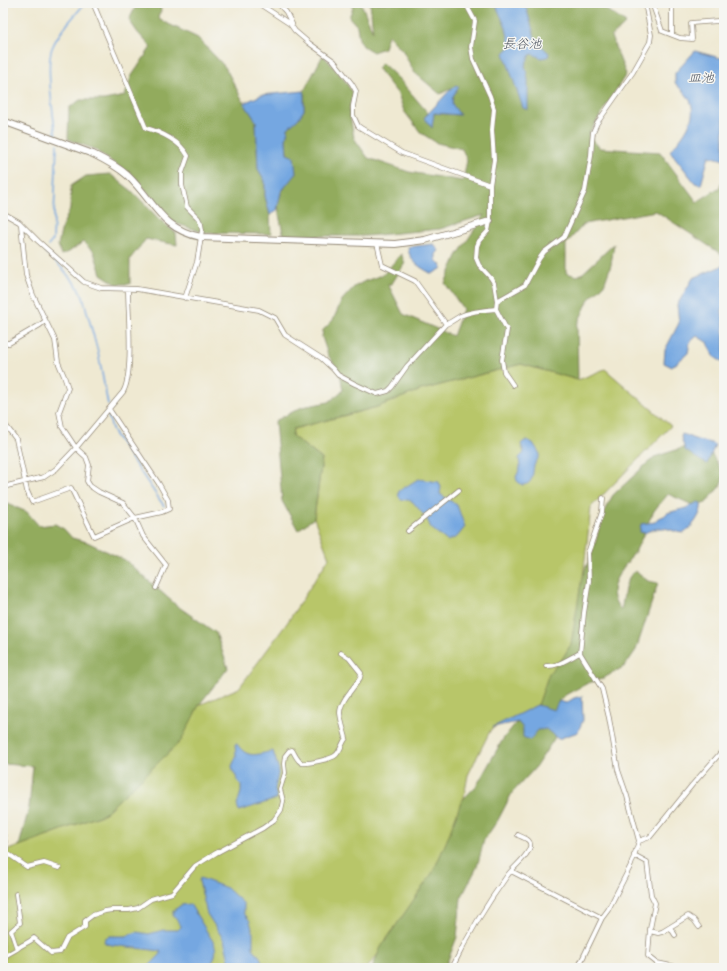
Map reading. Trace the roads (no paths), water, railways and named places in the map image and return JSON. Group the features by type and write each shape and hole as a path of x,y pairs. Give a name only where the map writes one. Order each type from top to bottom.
{"street":[{"path":"93,3 146,128 176,141 185,150 188,156 182,173 182,184 188,207 198,218 201,224 201,237 196,262 185,298"},
{"path":"258,3 278,15 290,24 309,43 330,57 352,84 356,91 353,106 354,115 358,126 402,153 490,185"},
{"path":"278,3 286,12 296,30"},
{"path":"470,3 468,8 475,22 471,47 473,59 493,104 492,130 494,160 490,185 490,221 488,231 479,241 477,246 476,258 479,265 494,283 497,301 496,309 507,330 502,360 504,372 513,385"},
{"path":"497,301 525,285 544,252 564,237 585,191 591,156 593,132 597,123 633,72 650,42 645,3"},
{"path":"652,3 662,31 680,38 692,39 691,23 718,21 724,23"},
{"path":"672,9 672,34"},
{"path":"3,121 106,160 127,176 169,224 190,235 201,237 396,244 425,240 490,221"},
{"path":"3,213 21,224 84,282 101,288 137,289 264,312 275,318 285,335 321,358 338,375 377,394 388,391 392,387 407,366 446,324 452,322 460,316 475,311 496,309"},
{"path":"21,224 26,275 33,295 55,340 58,362 68,388 59,412 62,427 76,448 86,457 89,465 87,481 90,486 98,492 122,504 135,518 143,536 166,565 156,588"},
{"path":"377,243 382,265 415,281 446,324"},
{"path":"3,487 44,477 56,469 109,409 127,385 130,347 128,289"},
{"path":"3,341 5,343 9,343 45,321"},
{"path":"3,422 16,439 27,491 32,502 71,488 94,536 135,518 169,509 168,500 109,409"},
{"path":"408,530 459,490"},
{"path":"578,968 602,918 608,910 628,871 639,841 627,796 618,770 609,718 602,689 580,653 589,582 588,553 602,512 603,498"},
{"path":"3,957 10,954 20,946 29,943 34,938 51,954 60,952 67,938 84,927 85,921 93,915 112,910 129,910 138,908 151,899 172,893 195,866 216,853 243,840 274,820 281,810 283,801 280,789 286,773 284,764 285,756 289,751 292,750 298,760 302,763 330,758 335,756 339,751 346,738 341,716 342,706 360,678 361,673 349,658 340,653"},
{"path":"546,666 559,664 580,653"},
{"path":"639,841 650,838 692,785 724,749"},
{"path":"3,833 7,853 27,867 44,864 59,868"},
{"path":"452,968 467,937 511,871 530,847 528,840 518,835"},
{"path":"634,855 647,862 651,895 655,903 650,931 648,956 657,963 681,968"},
{"path":"511,871 602,918"},
{"path":"16,894 20,923 10,931 17,948"},
{"path":"650,931 658,933 688,916 694,920 699,927"},
{"path":"670,927 675,935"}],"water":[{"name":"長谷池","path":"495,3 513,3 526,7 536,41 549,53 548,57 541,58 533,54 530,55 525,65 528,80 528,110 523,108 504,53 510,47 506,28"},
{"name":"皿池","path":"695,51 724,59 724,160 709,156 701,185 695,183 670,151 688,126 692,111 688,97 675,83 675,73"},
{"path":"456,86 459,87 453,96 452,104 460,115 434,113 432,128 424,118 451,89"},
{"path":"304,91 304,110 298,119 288,128 286,140 287,154 294,157 296,173 281,192 277,210 270,215 265,196 265,181 258,169 256,121 244,103 261,95"},
{"path":"434,244 439,251 436,254 436,260 442,266 441,269 432,274 416,264 410,257 408,247"},
{"path":"724,265 724,308 722,311 724,323 724,361 722,362 713,356 708,343 697,336 690,342 688,353 672,367 664,363 665,350 679,323 677,305 693,278"},
{"path":"682,434 693,439 715,445 707,464 685,450 681,437"},
{"path":"527,440 533,443 540,454 535,465 531,481 522,485 517,481 516,477 520,468 519,458 524,453 521,444"},
{"path":"418,479 439,482 441,487 440,494 457,505 465,527 457,537 447,541 431,528 427,519 413,502 403,500 399,497 399,491"},
{"path":"698,502 701,503 699,516 684,533 664,528 654,529 645,533 640,532 641,524 655,522 658,518 667,513 686,508"},
{"path":"582,696 583,720 578,732 558,739 546,729 538,730 530,740 523,737 523,728 518,722 493,727 537,705 554,710 559,701 566,703 574,698"},
{"path":"235,744 237,744 245,752 253,755 273,751 279,770 275,789 277,799 239,811 237,805 241,792 241,786 232,766 236,757"},
{"path":"200,878 227,888 244,904 244,913 250,921 253,933 253,948 260,957 264,966 263,968 231,968 224,940 207,914 199,881"},
{"path":"190,904 214,943 216,950 215,956 209,968 147,968 160,955 160,951 112,945 104,942 105,938 110,936 126,936 137,932 149,934 163,930 178,930 181,926 173,915 173,911 181,905"}],"waterway":[{"path":"56,138 49,66 50,56 55,42 67,24 85,3"},
{"path":"48,246 53,240 57,144"},
{"path":"45,252 60,266 77,286 83,297 98,352 108,405"},
{"path":"108,415 113,432 164,506"}]}
